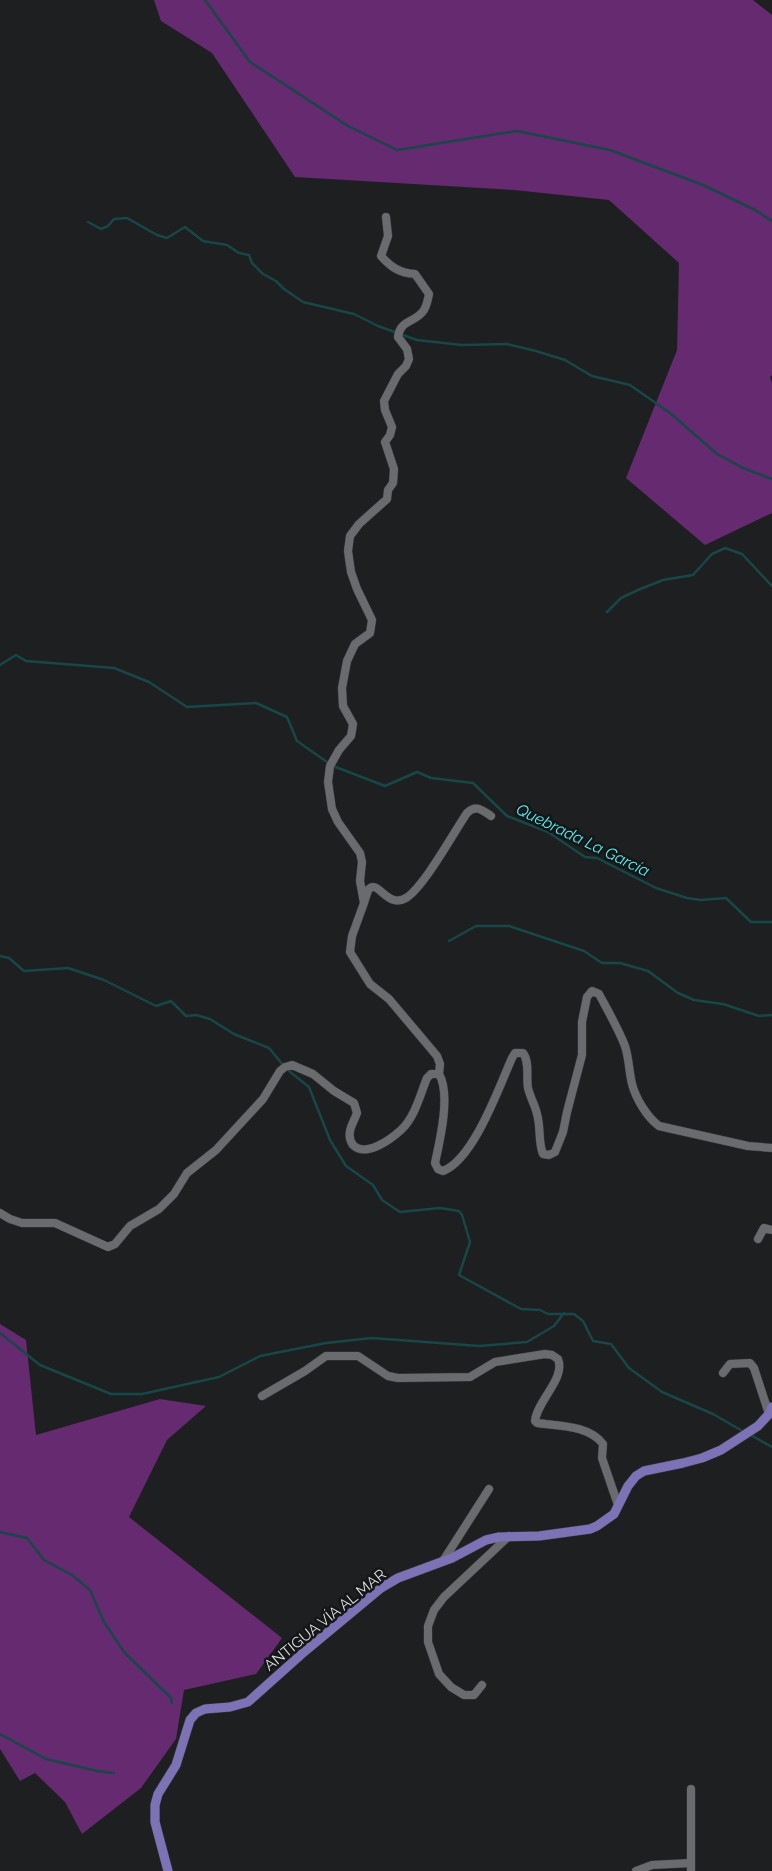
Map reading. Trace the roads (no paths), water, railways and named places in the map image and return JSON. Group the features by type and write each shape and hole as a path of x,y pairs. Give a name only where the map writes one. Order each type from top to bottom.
{"main road":[{"name":"ANTIGUA VÍA AL MAR","path":"168,1871 155,1822 155,1805 158,1794 176,1765 190,1720 196,1713 205,1709 230,1707 248,1702 286,1666 381,1588 413,1571 443,1561 486,1540 509,1536 539,1536 583,1532 598,1526 614,1514 628,1486 636,1476 644,1471 702,1458 738,1440 752,1430 770,1411"}],"street":[{"path":"364,904 360,886 362,862 360,853 338,822 332,809 328,782 330,766 339,750 351,736 353,724 343,706 342,688 347,661 355,644 370,634 372,620 356,589 348,551 350,536 359,524 387,499 388,490 393,483 394,469 385,442 390,435 392,427 385,410 384,400 398,374 406,366 409,359 407,349 398,333 404,324 418,317 424,310 429,294 415,274 396,270 381,256 388,236 386,217"},
{"path":"491,816 478,807 472,808 432,867 409,896 401,901 395,902 376,887 370,889 352,936 350,952 370,984 389,999 437,1056 440,1064 444,1110 435,1163 438,1169 443,1171 448,1169 470,1146 487,1115 512,1058 515,1053 519,1052 523,1053 526,1058 528,1087 538,1115 541,1132 540,1147 543,1154 549,1155 555,1152 563,1132 566,1112 582,1055 582,1022 586,997 592,991 599,994 618,1029 626,1049 633,1087 648,1117 659,1126 748,1146 772,1148"},
{"path":"0,1213 22,1223 55,1223 108,1247 116,1244 130,1226 152,1214 166,1202 181,1185 187,1172 216,1150 263,1099 280,1071 285,1067 292,1065 313,1074 354,1104 358,1113 350,1130 349,1139 354,1147 365,1150 389,1140 402,1129 411,1118 427,1078 431,1074 440,1074"},
{"path":"758,1239 764,1228 772,1230"},
{"path":"262,1396 305,1371 326,1356 358,1356 388,1376 398,1378 470,1377 495,1362 535,1355 552,1355 558,1359 560,1372 545,1396 535,1421 591,1432 599,1437 603,1444 602,1458 618,1506"},
{"path":"724,1373 730,1364 750,1363 754,1368 770,1411"},
{"path":"443,1561 489,1489"},
{"path":"482,1685 474,1694 464,1695 451,1686 440,1674 428,1642 428,1626 434,1610 444,1597 509,1536"},
{"path":"636,1871 652,1865 691,1867 691,1789"}],"waterway":[{"path":"205,0 250,62 348,126 397,150 517,131 610,150 703,185 755,210 772,221"},
{"path":"88,222 101,229 108,226 114,219 127,218 157,235 167,238 185,227 203,241 227,245 239,253 249,255 252,263 263,274 276,281 303,302 354,314 378,326 417,340 462,345 507,344 565,360 592,376 630,385 670,413 717,454 743,468 772,479"},
{"path":"607,612 621,598 638,590 663,580 693,575 712,554 725,548 742,554 772,586"},
{"name":"Quebrada La García","path":"0,665 16,655 26,661 114,668 149,682 187,707 256,703 287,717 297,741 327,762"},
{"name":"Quebrada La García","path":"333,766 385,786 417,772 431,778 473,783 507,816 548,832 585,857 597,858 656,888 687,898 701,900 726,898 751,922 772,922"},
{"path":"449,941 476,926 509,926 584,951 602,963 620,963 648,971 678,993 694,1000 723,1004 759,1016 772,1015"},
{"path":"0,956 9,958 24,971 68,968 104,980 156,1006 171,1001 186,1016 196,1015 210,1019 234,1034 269,1048 283,1065"},
{"path":"289,1071 309,1087 330,1140 346,1166 373,1185 382,1200 400,1212 440,1208 459,1211 470,1242 459,1275 521,1309 540,1310 548,1314 574,1314 583,1321 593,1341 611,1344 629,1368 662,1392 713,1414 744,1432"},
{"path":"0,1333 40,1365 111,1394 142,1394 219,1377 260,1356 326,1343 372,1338 479,1346 527,1342 554,1326 564,1313"},
{"path":"749,1434 772,1447"},
{"path":"0,1532 27,1538 44,1560 72,1575 90,1590 104,1622 124,1652 171,1698 172,1703"},
{"path":"0,1734 46,1759 114,1773"}]}
